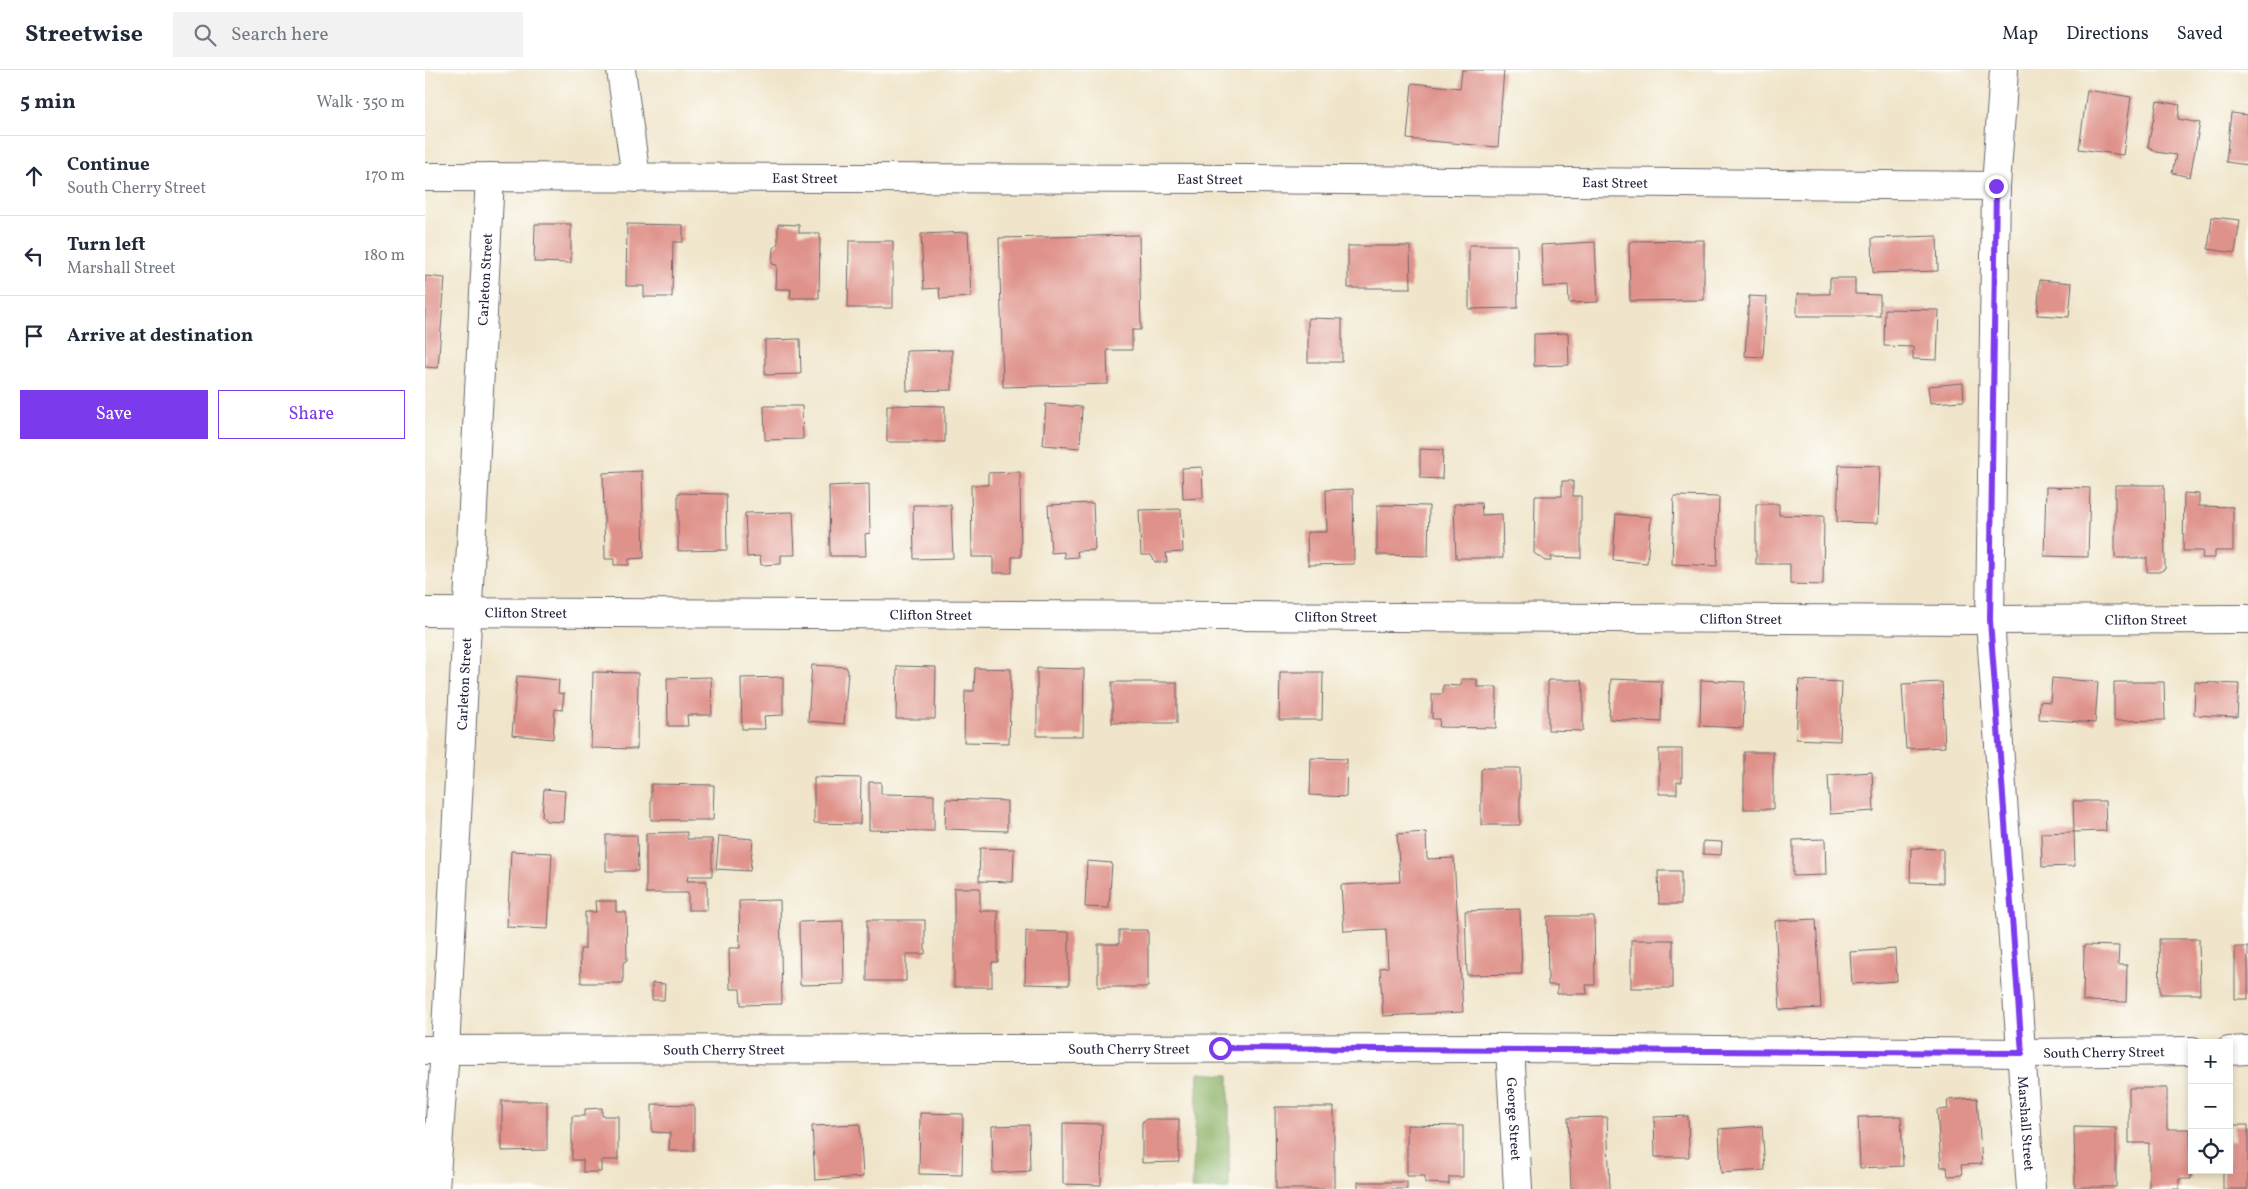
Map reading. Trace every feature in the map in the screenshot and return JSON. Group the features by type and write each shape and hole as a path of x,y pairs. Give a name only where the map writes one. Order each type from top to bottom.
{"street":[{"path":"621,70 636,178"},
{"name":"Marshall Street","path":"2004,70 1996,186 1990,620 2031,1189"},
{"name":"East Street","path":"425,177 1239,179 1996,186"},
{"name":"Carleton Street","path":"435,1189 435,1050 467,612 490,178"},
{"name":"Clifton Street","path":"425,612 1990,620 2248,619"},
{"name":"South Cherry Street","path":"435,1050 1510,1048 2022,1053 2188,1051"},
{"name":"George Street","path":"1510,1048 1518,1189"},
{"path":"2233,1050 2248,1050"}],"green space":[{"path":"1198,1073 1229,1075 1229,1189 1192,1189"}],"building":[{"path":"1462,70 1504,70 1498,147 1407,139 1412,83 1460,88"},
{"path":"2087,90 2131,97 2123,155 2079,149"},
{"path":"2157,101 2180,105 2178,119 2200,123 2190,177 2172,173 2176,155 2156,152 2148,146"},
{"path":"2231,113 2248,115 2248,165 2226,162"},
{"path":"2212,217 2240,220 2235,253 2208,249"},
{"path":"535,224 571,224 571,263 534,262"},
{"path":"627,224 683,225 683,242 673,242 672,297 644,297 644,286 626,286"},
{"path":"778,224 799,225 799,233 820,233 819,298 790,298 791,289 776,289 777,265 772,264 773,248 778,243"},
{"path":"968,232 971,297 940,299 939,288 924,289 921,234"},
{"path":"1139,235 1141,330 1132,330 1132,350 1107,350 1108,384 1003,387 999,238"},
{"path":"1937,236 1938,271 1873,273 1872,238"},
{"path":"1704,240 1704,300 1630,301 1629,243 1632,241"},
{"path":"849,241 893,241 893,308 848,308"},
{"path":"1595,242 1598,302 1569,303 1568,285 1543,287 1541,245"},
{"path":"1469,245 1517,245 1518,308 1469,309"},
{"path":"1348,246 1410,246 1411,288 1348,288"},
{"path":"425,276 445,278 438,368 425,367"},
{"path":"1830,278 1855,278 1855,294 1880,295 1880,316 1797,316 1797,294 1830,294"},
{"path":"2040,280 2072,283 2069,317 2037,315"},
{"path":"1749,296 1767,297 1763,357 1745,356"},
{"path":"1885,309 1939,310 1937,360 1913,359 1913,347 1884,346"},
{"path":"1308,318 1342,319 1342,362 1308,362"},
{"path":"1568,333 1569,365 1534,366 1534,334"},
{"path":"800,339 801,374 765,375 765,340"},
{"path":"952,350 952,390 907,391 906,351"},
{"path":"1963,383 1964,401 1930,403 1928,386"},
{"path":"1046,404 1082,407 1080,448 1043,445"},
{"path":"887,405 945,406 945,442 887,442"},
{"path":"764,406 802,406 803,439 765,440"},
{"path":"1420,449 1443,450 1442,479 1420,478"},
{"path":"1839,465 1880,466 1878,523 1837,522"},
{"path":"1202,467 1203,498 1183,499 1182,468"},
{"path":"642,471 644,558 629,559 629,565 614,565 614,559 605,559 603,473"},
{"path":"1020,472 1021,557 1012,557 1012,573 993,573 993,557 972,557 971,485 988,485 988,473"},
{"path":"1562,481 1573,481 1573,496 1581,496 1581,558 1551,557 1551,561 1545,561 1534,553 1535,496 1562,496"},
{"path":"869,484 870,533 865,534 866,556 830,556 829,486"},
{"path":"2115,485 2164,485 2165,569 2159,572 2147,572 2147,558 2115,558"},
{"path":"2046,487 2090,488 2088,557 2044,556"},
{"path":"1353,489 1354,564 1308,565 1307,532 1327,532 1326,490"},
{"path":"678,493 726,494 727,550 678,551"},
{"path":"2184,493 2199,494 2199,506 2233,507 2233,551 2215,551 2215,558 2202,558 2203,551 2183,551"},
{"path":"1674,496 1719,497 1717,566 1672,564"},
{"path":"1093,503 1095,550 1077,551 1078,557 1064,558 1064,552 1051,553 1048,505"},
{"path":"1481,503 1482,515 1502,514 1503,558 1456,558 1454,504"},
{"path":"1756,504 1779,504 1779,515 1824,516 1823,585 1790,584 1790,564 1756,564"},
{"path":"913,505 951,505 953,558 914,559"},
{"path":"1377,505 1429,506 1428,556 1377,555"},
{"path":"1181,509 1183,552 1166,553 1167,562 1155,562 1151,555 1141,555 1139,510"},
{"path":"793,512 795,555 781,555 781,564 761,565 760,556 747,557 745,513"},
{"path":"1616,514 1651,517 1647,563 1613,560"},
{"path":"812,665 846,667 848,671 844,724 808,721"},
{"path":"897,666 936,667 935,719 896,719"},
{"path":"975,668 1011,669 1009,743 964,742 965,691 974,691"},
{"path":"1037,668 1084,669 1083,736 1037,736"},
{"path":"593,672 638,673 637,749 591,748"},
{"path":"1280,672 1323,672 1322,720 1279,720"},
{"path":"517,676 559,680 558,693 564,694 562,710 555,709 553,739 512,735"},
{"path":"711,677 712,715 687,715 688,726 668,726 667,678"},
{"path":"783,677 783,715 764,716 765,729 742,729 741,678"},
{"path":"2052,678 2098,682 2095,723 2039,719 2040,701 2050,702"},
{"path":"1461,679 1477,679 1477,687 1497,687 1496,728 1439,727 1440,719 1432,719 1432,694 1443,694 1443,685 1461,686"},
{"path":"1611,679 1662,681 1661,722 1609,719"},
{"path":"1548,680 1581,680 1583,686 1583,731 1548,730"},
{"path":"1701,680 1745,682 1743,728 1700,726"},
{"path":"1799,680 1842,682 1840,741 1796,739"},
{"path":"1112,682 1177,682 1177,723 1112,723"},
{"path":"1942,682 1945,747 1906,749 1902,684"},
{"path":"2114,682 2164,682 2165,720 2114,721"},
{"path":"2195,682 2239,684 2237,717 2194,715"},
{"path":"1659,749 1682,749 1682,782 1677,782 1677,794 1659,794"},
{"path":"1744,752 1773,752 1773,809 1744,809"},
{"path":"1311,758 1347,759 1346,797 1310,795"},
{"path":"1484,768 1520,768 1520,825 1481,825 1481,770"},
{"path":"1872,772 1874,811 1830,814 1828,775"},
{"path":"814,777 861,778 860,824 814,823"},
{"path":"869,782 881,782 881,794 934,795 934,831 869,830"},
{"path":"651,784 714,785 713,820 651,820"},
{"path":"544,789 565,791 563,822 546,821 542,816"},
{"path":"946,799 1007,801 1007,831 945,829"},
{"path":"2073,801 2105,801 2106,831 2074,832"},
{"path":"687,832 687,839 712,839 712,876 688,876 687,881 707,881 707,910 688,910 688,893 646,893 646,833"},
{"path":"1426,832 1427,859 1454,858 1463,1012 1383,1016 1380,968 1388,967 1386,929 1344,931 1341,885 1400,882 1397,834"},
{"path":"2074,832 2075,866 2042,867 2041,833"},
{"path":"606,835 637,835 638,871 606,871"},
{"path":"719,836 753,839 750,871 716,869"},
{"path":"1825,839 1826,875 1793,876 1793,840"},
{"path":"1703,841 1722,842 1721,855 1703,854"},
{"path":"980,848 1014,849 1013,882 979,881"},
{"path":"1911,848 1943,849 1943,883 1910,882"},
{"path":"511,851 552,853 548,929 507,927"},
{"path":"1087,861 1112,863 1109,908 1085,907"},
{"path":"1658,871 1681,871 1681,904 1659,904"},
{"path":"954,888 980,888 980,911 998,911 998,962 992,962 992,987 954,987"},
{"path":"780,900 782,1004 741,1005 740,989 730,989 729,948 740,948 739,901"},
{"path":"595,901 616,901 616,912 626,912 627,960 623,963 623,983 581,983 580,949 585,949 585,912 596,912"},
{"path":"1520,909 1522,974 1467,975 1465,911"},
{"path":"1547,916 1594,916 1595,985 1586,985 1587,994 1557,994 1557,985 1548,985"},
{"path":"1816,919 1821,1008 1780,1010 1775,921"},
{"path":"867,920 925,920 925,954 906,954 906,981 867,981"},
{"path":"843,921 844,984 800,985 799,922"},
{"path":"1119,930 1148,930 1148,987 1098,987 1098,944 1119,944"},
{"path":"1026,931 1069,932 1069,985 1025,984"},
{"path":"2159,939 2199,939 2200,994 2160,994"},
{"path":"1631,940 1673,940 1673,988 1631,988"},
{"path":"2084,945 2119,946 2118,965 2127,965 2126,1002 2083,1001"},
{"path":"2235,947 2248,947 2248,999 2235,999"},
{"path":"1895,949 1897,981 1852,984 1850,952"},
{"path":"652,983 665,984 664,1000 652,1000"},
{"path":"2129,1088 2167,1088 2167,1129 2188,1129 2188,1174 2191,1174 2191,1179 2179,1179 2179,1189 2149,1189 2149,1143 2129,1143"},
{"path":"1977,1098 1982,1164 1961,1165 1962,1175 1948,1176 1947,1167 1941,1167 1937,1110 1948,1109 1947,1100"},
{"path":"502,1101 547,1101 547,1150 502,1151"},
{"path":"652,1104 694,1105 694,1151 669,1151 670,1133 652,1132"},
{"path":"1275,1107 1334,1107 1334,1189 1276,1189"},
{"path":"602,1108 602,1116 618,1116 618,1160 601,1160 601,1172 583,1172 583,1160 572,1160 572,1116 585,1116 585,1109"},
{"path":"920,1113 963,1114 962,1175 919,1174"},
{"path":"1688,1116 1689,1157 1655,1157 1654,1117"},
{"path":"1901,1116 1903,1166 1860,1168 1858,1117"},
{"path":"1607,1117 1610,1189 1571,1189 1568,1118"},
{"path":"1147,1119 1179,1119 1179,1162 1142,1163 1142,1122"},
{"path":"1063,1123 1102,1124 1101,1185 1063,1184"},
{"path":"860,1124 863,1177 815,1180 812,1126"},
{"path":"1029,1125 1030,1171 993,1173 992,1126"},
{"path":"1407,1125 1463,1126 1463,1177 1449,1177 1449,1184 1425,1183 1425,1176 1407,1176"},
{"path":"2234,1125 2248,1125 2248,1189 2223,1189 2223,1174 2233,1174"},
{"path":"1762,1126 1765,1170 1721,1173 1719,1129"},
{"path":"2074,1127 2116,1128 2116,1187 2075,1187"},
{"path":"1358,1182 1407,1182 1407,1189 1358,1189"}],"route":[{"path":"1220,1048 1510,1048 2022,1053 1990,620 1996,186"}]}
